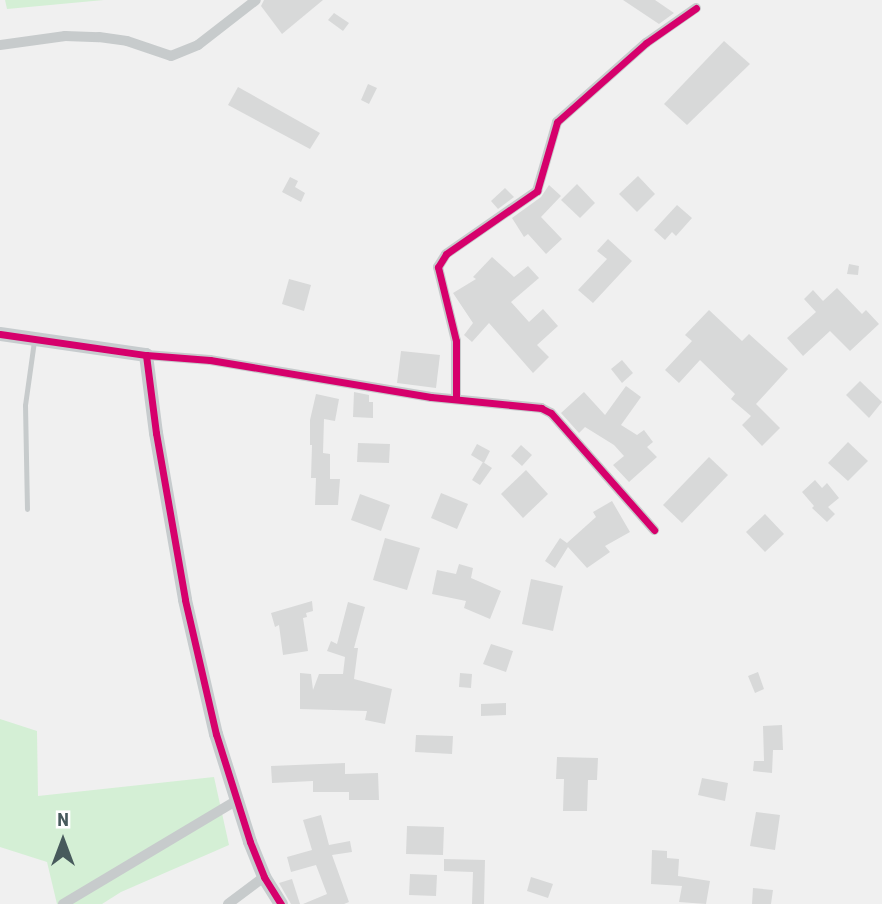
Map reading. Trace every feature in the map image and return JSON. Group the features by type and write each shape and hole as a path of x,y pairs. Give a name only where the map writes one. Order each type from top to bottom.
{"street":[{"path":"0,45 65,36 99,37 127,41 171,56 198,45 256,0"},
{"path":"456,399 456,341 438,267 446,254 537,191 557,122 646,43 696,8"},
{"path":"0,334 146,355 224,362 456,399 522,405 551,413 654,530"},
{"path":"146,355 156,433 186,600 216,733 236,801 264,877 281,904"},
{"path":"63,904 236,801"},
{"path":"228,904 264,877"}],"lane":[{"path":"27,509 25,405 34,339"}],"green space":[{"path":"5,0 104,0 7,9"},
{"path":"0,719 37,731 38,796 214,777 229,845 121,892 102,904 57,904 47,862 0,847"}],"building":[{"path":"264,0 323,0 282,34 261,6"},
{"path":"623,0 655,0 674,13 659,24"},
{"path":"334,13 349,23 343,31 328,20"},
{"path":"724,41 750,64 687,125 664,104"},
{"path":"368,84 377,88 369,104 361,100"},
{"path":"238,87 320,133 310,149 228,105"},
{"path":"638,176 655,194 637,212 619,194"},
{"path":"290,177 298,181 295,187 305,193 301,202 282,192"},
{"path":"577,184 595,203 580,218 561,200"},
{"path":"549,185 561,196 541,217 562,239 546,254 528,234 524,237 512,218 541,197"},
{"path":"505,188 514,197 498,209 491,201"},
{"path":"677,205 692,218 676,236 672,232 665,240 654,230"},
{"path":"608,239 632,261 593,303 578,290 607,259 597,251"},
{"path":"492,257 514,277 528,266 539,278 511,302 529,322 543,309 558,326 537,345 549,357 533,373 489,323 472,342 464,335 473,323 453,293 476,279 473,277"},
{"path":"849,264 859,266 858,275 847,274"},
{"path":"289,279 311,285 304,311 282,304"},
{"path":"837,288 862,314 866,310 879,324 850,351 830,331 803,356 787,338 816,312 804,299 813,290 823,301"},
{"path":"709,310 742,341 749,334 788,369 756,404 780,428 762,446 742,425 751,416 731,399 735,394 700,360 679,383 665,370 692,341 685,335"},
{"path":"401,351 440,355 436,388 397,383"},
{"path":"622,360 633,373 622,383 611,369"},
{"path":"860,381 882,402 869,418 846,395"},
{"path":"626,386 641,397 621,425 637,435 644,430 653,442 647,447 657,457 629,482 613,465 624,456 614,445 585,427 579,433 561,413 584,392 605,415"},
{"path":"354,392 369,395 369,402 373,402 373,418 353,417"},
{"path":"316,394 339,399 335,421 324,419 323,453 330,454 330,479 340,479 338,505 315,505 316,478 311,478 310,420"},
{"path":"848,442 868,461 848,481 828,463"},
{"path":"358,443 390,444 389,463 357,462"},
{"path":"477,444 490,451 484,463 471,455"},
{"path":"521,445 532,455 522,466 511,456"},
{"path":"709,457 728,475 682,523 663,505"},
{"path":"483,462 492,468 480,485 472,480"},
{"path":"526,470 548,494 523,518 501,494"},
{"path":"815,480 822,488 827,483 839,498 828,507 835,514 827,522 812,508 814,506 802,492"},
{"path":"441,493 468,504 457,529 431,518"},
{"path":"360,494 390,505 381,531 351,520"},
{"path":"612,501 630,532 605,546 610,552 587,568 568,547 555,568 545,561 560,538 567,543 596,517 593,512"},
{"path":"765,514 784,534 765,552 746,532"},
{"path":"385,538 420,548 407,590 373,580"},
{"path":"459,564 473,568 471,578 501,591 490,619 464,608 466,601 432,594 437,570 456,574"},
{"path":"531,579 563,586 553,631 522,624"},
{"path":"312,601 313,611 306,613 307,617 303,618 308,651 283,655 279,625 275,627 271,613"},
{"path":"348,602 365,607 354,648 358,648 354,679 392,689 385,724 365,720 367,711 300,709 300,673 311,674 313,690 319,674 343,674 345,657 327,651 331,641 337,644"},
{"path":"491,644 513,651 506,672 483,664"},
{"path":"758,672 764,689 755,693 748,676"},
{"path":"460,673 472,674 471,688 459,687"},
{"path":"506,703 506,715 481,716 481,704"},
{"path":"782,725 783,750 773,750 772,773 753,771 754,761 764,761 763,726"},
{"path":"416,735 453,736 452,754 415,752"},
{"path":"557,757 598,758 597,780 588,780 587,811 563,811 564,779 556,779"},
{"path":"345,763 345,774 378,773 379,800 349,800 349,792 313,792 313,781 272,783 271,766"},
{"path":"702,778 728,783 725,801 698,795"},
{"path":"756,812 780,815 775,850 750,846"},
{"path":"321,815 329,845 350,841 352,852 332,855 349,902 344,904 303,904 327,894 316,865 291,872 287,857 312,850 303,820"},
{"path":"407,826 444,827 443,855 406,854"},
{"path":"652,850 667,851 667,858 679,859 678,876 710,881 706,904 679,902 682,886 651,884"},
{"path":"444,859 485,860 484,904 472,904 473,872 444,871"},
{"path":"410,874 437,875 436,896 409,895"},
{"path":"531,877 553,884 548,898 527,891"},
{"path":"292,879 300,904 291,904 279,883"},
{"path":"753,888 773,890 771,904 752,904"}],"cycle path":[{"path":"456,399 456,341 438,267 446,254 537,191 557,122 646,43 696,8"},
{"path":"0,334 146,355 210,360 431,397 541,408 551,413 654,530"},
{"path":"146,355 156,433 185,600 216,734 250,842 264,877 281,904"}]}
